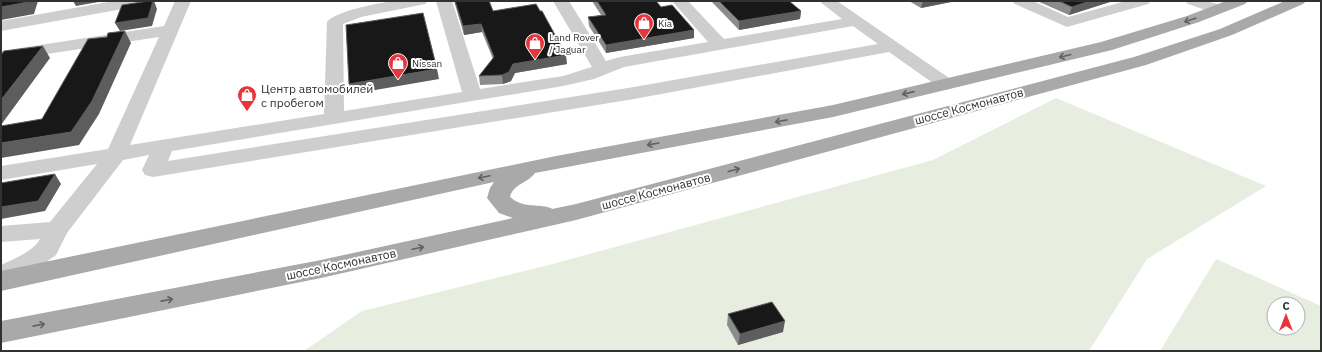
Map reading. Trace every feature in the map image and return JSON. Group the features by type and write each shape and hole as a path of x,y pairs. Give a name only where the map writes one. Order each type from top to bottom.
{"main road":[{"name":"шоссе Космонавтов","path":"1,281 556,162 833,111 1106,46 1193,19 1240,1"},
{"name":"шоссе Космонавтов","path":"1,332 320,269 576,212 1140,60 1226,32 1298,1"},
{"path":"556,162 517,176 501,188 498,198 505,207 524,214 576,212"}],"street":[{"path":"1,26 135,1"},
{"path":"1,276 26,264 52,239 116,154 183,1"},
{"path":"334,119 335,22 357,13 420,1"},
{"path":"444,1 473,96"},
{"path":"561,1 602,69"},
{"path":"680,1 720,45"},
{"path":"827,1 890,47 946,84"},
{"path":"1020,1 1067,22 1143,1"},
{"path":"1193,1 1218,9"},
{"path":"1,173 563,81 620,62 856,21"},
{"path":"1,56 170,30"},
{"path":"163,147 153,170 634,93 890,47"},
{"path":"1,234 52,239"},
{"path":"52,239 53,258 74,266"}],"shaded area":[{"path":"1056,98 1266,186 1147,259 1089,351 304,351 362,311 549,265 933,160"},
{"path":"1216,259 1299,296 1266,296 1266,336 1306,336 1306,299 1321,306 1321,351 1160,351"}],"building":[{"path":"1,1 28,1 28,2 1,7"},
{"path":"153,1 148,18 115,23 122,5"},
{"path":"455,1 489,1 493,11 536,4 540,11 542,11 566,55 513,64 509,72 502,75 479,76 494,57 481,24 463,26"},
{"path":"597,1 656,1 661,7 672,5 694,30 606,45 588,17 606,15"},
{"path":"719,1 789,1 801,11 739,21"},
{"path":"1059,1 1090,1 1072,7"},
{"path":"423,13 437,69 349,84 346,25"},
{"path":"125,31 92,101 71,132 1,143 1,126 42,119 88,39 107,37 108,33"},
{"path":"43,46 1,100 1,55 4,51"},
{"path":"55,174 38,201 1,207 1,183"},
{"path":"772,302 785,321 740,334 728,314"}],"place":[{"name":"Kia","path":"644,40"},
{"name":"Land Rover / Jaguar","path":"535,60"},
{"name":"Nissan","path":"398,80"},
{"name":"Центр автомобилей с пробегом","path":"247,112"}]}
